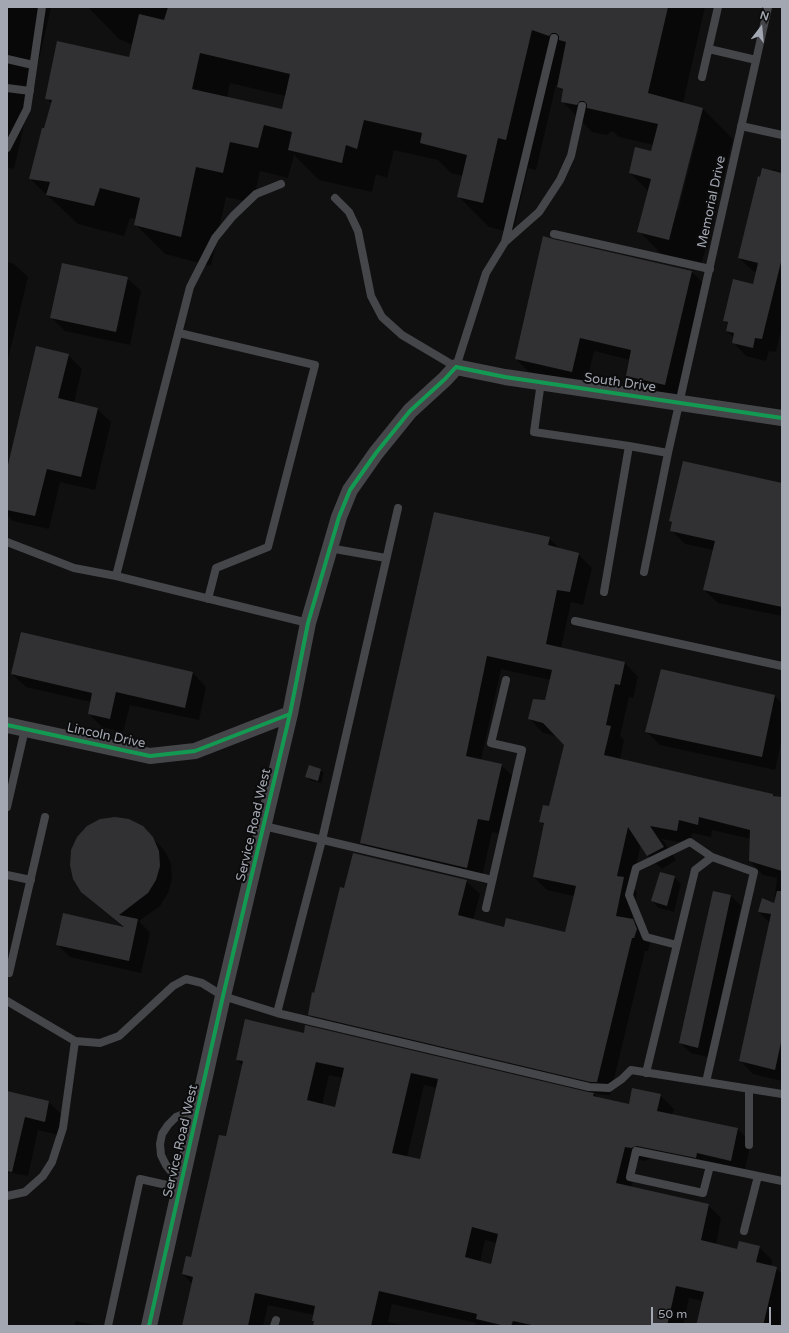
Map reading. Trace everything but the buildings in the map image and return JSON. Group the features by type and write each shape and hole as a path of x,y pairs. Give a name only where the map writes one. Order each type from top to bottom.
{"street":[{"name":"South Drive","path":"456,367 505,377 782,418"},
{"name":"Service Road West","path":"149,1326 223,996 290,714 308,623 329,548 350,490 376,452 410,412 456,367"},
{"name":"Lincoln Drive","path":"7,724 150,756 195,751 290,714"}],"lane":[{"path":"7,148 27,109 42,7"},
{"path":"702,77 718,7"},
{"name":"Memorial Drive","path":"644,572 668,453 681,402 768,7"},
{"path":"505,242 554,38"},
{"path":"709,49 756,60"},
{"path":"7,59 33,65"},
{"path":"7,88 30,91"},
{"path":"335,198 349,212 358,231 371,296 382,317 402,335 456,367 486,273 505,242 539,212 560,180 571,156 582,106"},
{"path":"741,126 782,135"},
{"path":"116,576 190,287 215,238 232,216 256,194 281,184"},
{"path":"554,234 710,269"},
{"path":"179,333 315,365 268,547 216,568 208,599"},
{"path":"541,382 534,432 668,453"},
{"path":"604,592 629,446"},
{"path":"277,1013 322,840 398,508"},
{"path":"7,542 74,568 116,576 308,623"},
{"path":"329,548 386,558"},
{"path":"575,621 782,666"},
{"path":"486,908 522,750 491,743 506,680"},
{"path":"7,807 25,729"},
{"path":"9,973 45,818"},
{"path":"264,826 492,880"},
{"path":"677,944 646,937 629,895 636,868 690,842 712,857 754,872 706,1082"},
{"path":"646,1073 696,870 712,857"},
{"path":"7,875 31,880"},
{"path":"7,1001 75,1041 100,1043 119,1036 173,986 186,979 202,983 223,996 277,1013 589,1087 609,1088 622,1079 631,1070 782,1094"},
{"path":"7,1196 25,1192 43,1176 52,1162 63,1128 75,1041"},
{"path":"749,1089 749,1145"},
{"path":"181,1183 166,1165 161,1155 160,1144 162,1134 168,1124 176,1117 186,1113 197,1112"},
{"path":"710,1166 702,1194 630,1177 636,1151 710,1166 782,1181"},
{"path":"744,1231 758,1176"},
{"path":"108,1326 140,1179 181,1183"}],"cycle path":[{"path":"149,1326 223,996 290,714 308,623 339,517 350,490 376,453 410,411 456,367 505,377 782,418"},
{"path":"7,725 150,756 195,751 290,714"}]}
